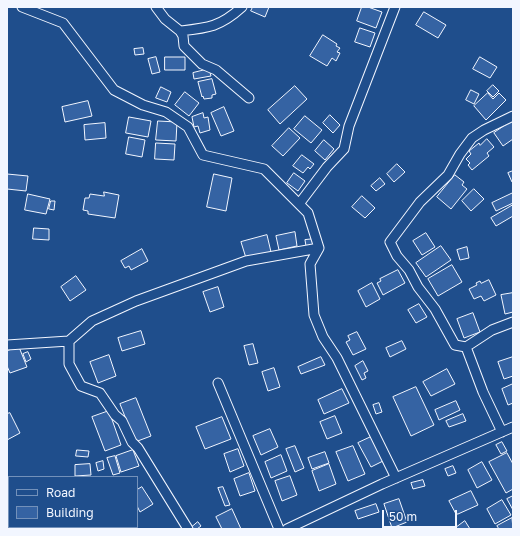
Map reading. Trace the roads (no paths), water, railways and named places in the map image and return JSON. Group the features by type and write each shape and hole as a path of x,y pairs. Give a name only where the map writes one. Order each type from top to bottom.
{"street":[{"path":"22,7 63,23 114,90 143,105 166,112 188,127 203,155 264,168 308,213 319,248 310,264 314,315 323,337 337,358 396,478"},
{"path":"156,7 165,19 180,31 183,36 184,46 202,64 216,70 249,98"},
{"path":"180,31 208,29 230,17 242,7"},
{"path":"298,204 327,167 344,149 349,126 395,7"},
{"path":"513,116 484,130 472,138 460,154 448,175 420,202 390,242 397,256 409,270 418,287 435,309 455,345 466,347 492,330 513,322"},
{"path":"7,345 69,341 92,321 136,301 246,261 319,248"},
{"path":"69,341 69,364 80,386 100,393 115,415 122,421 132,442 138,448 188,529"},
{"path":"466,347 483,392 502,432"},
{"path":"218,383 279,529"},
{"path":"287,529 396,478 513,427"}]}
